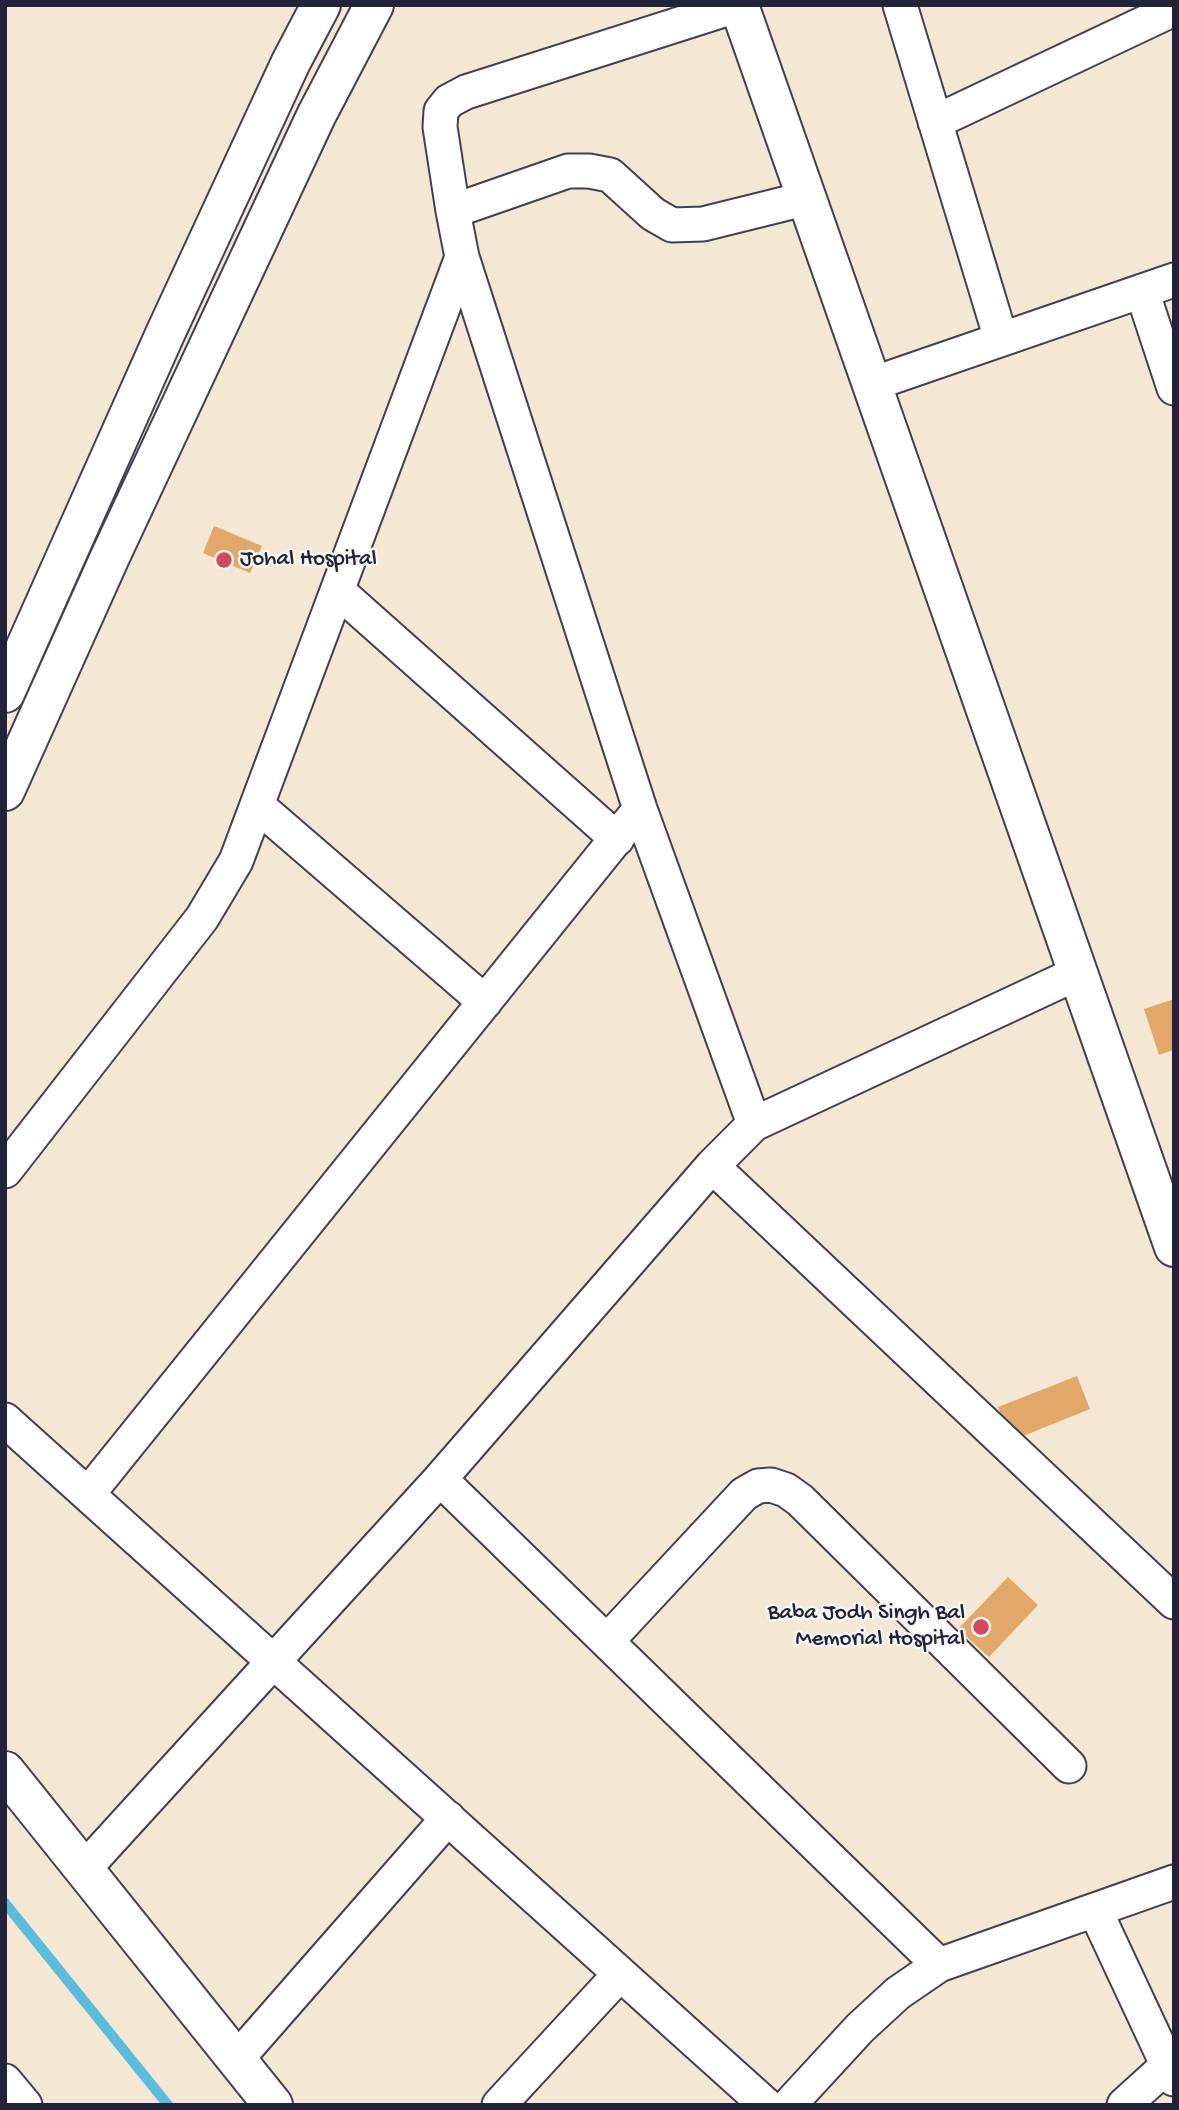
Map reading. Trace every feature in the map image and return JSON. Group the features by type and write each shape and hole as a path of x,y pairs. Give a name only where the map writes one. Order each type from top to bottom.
{"street":[{"path":"5,693 204,250 321,5"},
{"path":"5,791 110,557 316,116 374,5"},
{"path":"754,1124 640,809 463,257 440,127 441,111 449,101 466,92 739,5 1078,973 1166,1202 1174,1247"},
{"path":"900,5 1001,339"},
{"path":"935,122 1174,9"},
{"path":"275,98 316,116"},
{"path":"453,211 568,171 610,175 653,214 672,225 703,224 808,198"},
{"path":"204,250 244,271"},
{"path":"5,1171 202,918 236,861 463,257"},
{"path":"873,384 1174,280"},
{"path":"1142,291 1174,388"},
{"path":"338,591 617,839"},
{"path":"257,806 485,1002"},
{"path":"88,1494 640,809"},
{"path":"85,1868 440,1479 712,1166 754,1124 1078,973"},
{"path":"712,1166 1174,1602"},
{"path":"5,1420 766,2105"},
{"path":"440,1479 939,1965"},
{"path":"608,1640 744,1494 758,1486 771,1485 786,1490 800,1500 1069,1766"},
{"path":"5,1770 273,2105"},
{"path":"236,2060 448,1818"},
{"path":"789,2105 870,2019 898,1993 939,1965 1174,1882"},
{"path":"1095,1910 1170,2072 1124,2105"},
{"path":"499,2105 620,1974"},
{"path":"5,2081 25,2105"}],"building":[{"path":"214,526 262,546 250,573 203,553"},
{"path":"1174,999 1174,1050 1159,1055 1144,1009"},
{"path":"1077,1376 1090,1409 1011,1441 998,1407"},
{"path":"1008,1577 1038,1605 989,1657 958,1629"}],"waterway":[{"path":"5,1903 168,2105"}],"place":[{"name":"Johal Hospital","path":"224,560"},
{"name":"Baba Jodh Singh Bal Memorial Hospital","path":"981,1627"}]}
